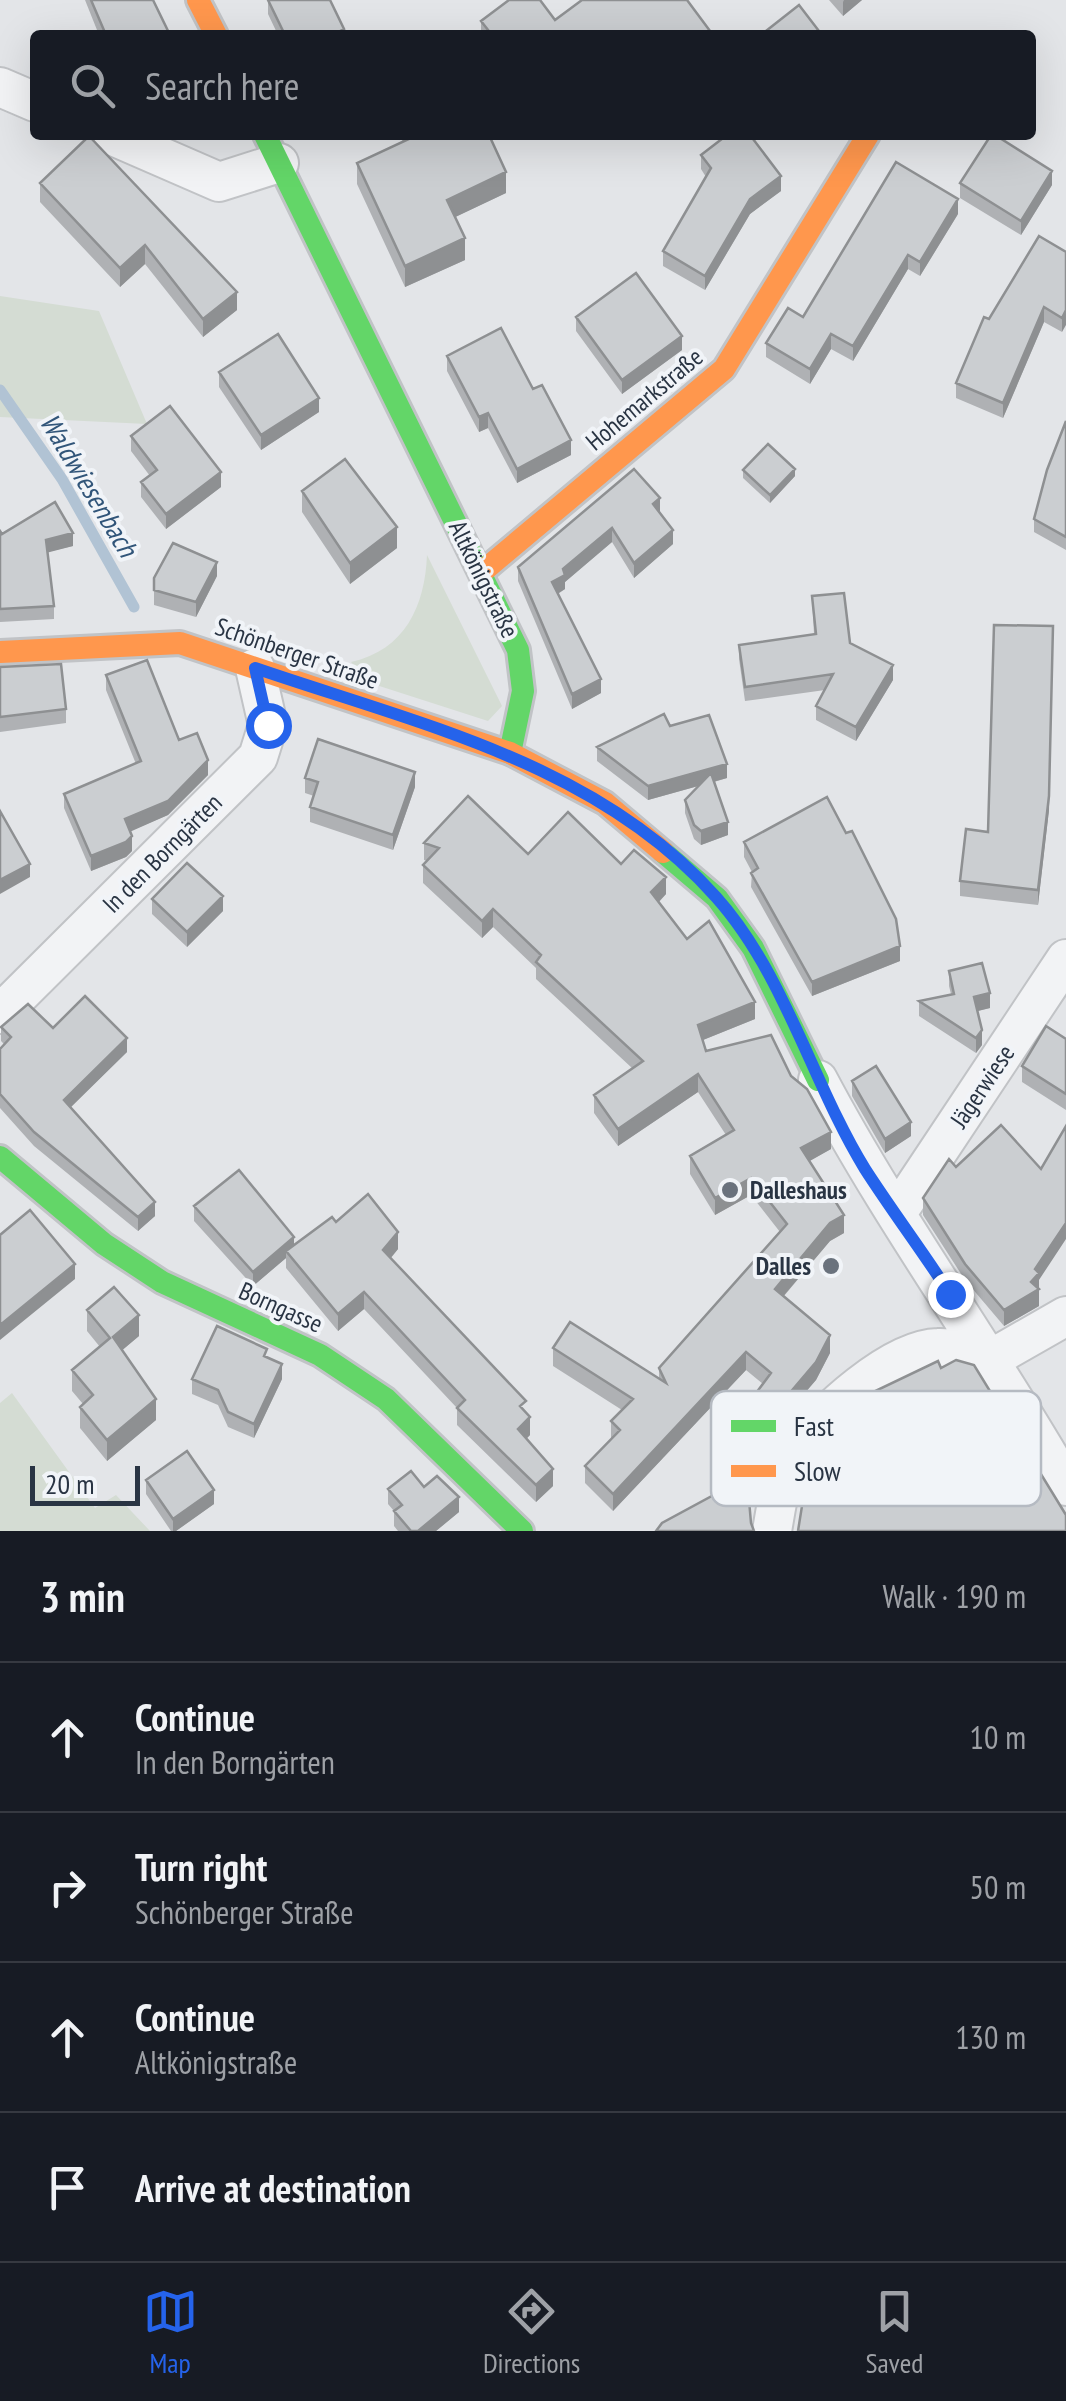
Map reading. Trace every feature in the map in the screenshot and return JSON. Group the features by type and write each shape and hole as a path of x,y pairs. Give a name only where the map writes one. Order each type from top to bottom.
{"street":[{"path":"198,0 213,30"},
{"path":"0,87 30,100"},
{"path":"123,140 220,182 272,149"},
{"name":"Hohemarkstraße","path":"482,572 724,369 865,140"},
{"name":"Altkönigstraße","path":"272,149 518,650 523,692 510,753"},
{"name":"Schönberger Straße","path":"0,652 180,642 510,753"},
{"name":"In den Borngärten","path":"0,1014 258,758 268,725 255,668"},
{"path":"510,753 604,802 717,898 753,948 865,1169 1010,1391"},
{"name":"Jägerwiese","path":"897,1213 1066,959"},
{"name":"Borngasse","path":"7,1176 162,1282 320,1355 386,1399 522,1531"},
{"path":"854,1391 900,1358 938,1348 991,1359 1066,1316"},
{"path":"1041,1444 1066,1486"},
{"path":"772,1531 776,1506"}],"shaded area":[{"path":"0,296 99,311 147,424 0,417"},
{"path":"427,555 502,706 488,721 370,683 351,662 385,647 408,623 422,592"},
{"path":"12,1393 95,1508 116,1495 150,1531 0,1531 0,1403"}],"building":[{"path":"91,0 153,0 168,30 104,30"},
{"path":"268,0 330,0 344,29 342,30 283,30"},
{"path":"509,0 540,0 555,20 582,0 687,0 709,30 488,30 481,21"},
{"path":"799,5 818,30 767,30"},
{"path":"85,140 93,140 237,292 203,319 145,245 120,268 40,183"},
{"path":"407,140 491,140 506,172 447,200 465,238 405,266 357,163"},
{"path":"720,140 754,140 781,176 750,199 705,276 663,251 711,168 701,155"},
{"path":"988,140 1003,140 1052,171 1021,221 960,183"},
{"path":"896,162 958,199 920,262 908,255 853,346 831,334 810,369 766,343 788,308 803,317"},
{"path":"1039,236 1066,252 1066,310 1062,318 1044,307 1003,403 956,383 984,317 989,319"},
{"path":"636,273 682,336 622,380 576,317"},
{"path":"501,328 533,389 542,385 571,440 517,469 488,413 479,417 447,356"},
{"path":"278,334 319,398 261,435 219,372"},
{"path":"170,406 221,472 166,514 141,482 157,470 131,436"},
{"path":"1066,421 1066,537 1034,519"},
{"path":"768,444 795,469 770,495 743,470"},
{"path":"345,459 397,527 350,563 302,491"},
{"path":"634,469 660,498 653,504 673,530 634,563 612,528 563,569 565,575 552,582 601,679 572,694 518,567"},
{"path":"55,502 73,533 46,540 54,606 0,609 0,531 2,534"},
{"path":"173,543 217,562 196,602 154,590 154,578"},
{"path":"844,593 850,643 893,665 856,727 816,706 833,674 745,687 739,645 816,634 812,596"},
{"path":"994,625 1053,626 1049,796 1038,890 960,881 966,829 988,832"},
{"path":"147,660 179,740 197,733 208,760 168,801 125,819 132,836 126,842 91,856 64,794 141,761 106,675"},
{"path":"61,664 66,709 0,717 0,667"},
{"path":"664,714 670,726 709,715 727,764 648,786 597,747"},
{"path":"318,739 415,772 393,835 310,807 318,782 305,778"},
{"path":"711,773 728,822 701,831 694,825 685,800"},
{"path":"468,796 528,854 568,812 621,864 634,850 666,877 651,892 687,939 709,921 755,1002 698,1025 706,1051 771,1035 791,1076 807,1089 831,1132 801,1148 844,1215 830,1223 775,1289 830,1335 816,1362 791,1391 758,1391 771,1373 746,1352 613,1494 585,1466 620,1430 611,1421 633,1399 553,1348 570,1322 666,1383 659,1368 787,1224 751,1178 715,1198 690,1156 734,1130 698,1074 618,1129 594,1095 643,1061 536,962 541,955 493,909 482,921 423,865 439,848 424,843"},
{"path":"827,797 846,833 852,831 896,919 900,946 812,982 751,873 758,868 744,842"},
{"path":"0,811 30,864 0,880"},
{"path":"187,863 223,896 187,932 152,899"},
{"path":"982,963 990,993 974,997 982,1030 976,1038 919,1001 954,994 949,971"},
{"path":"85,996 127,1038 64,1100 155,1202 138,1217 34,1132 0,1094 0,1049 11,1037 1,1027 28,1004 53,1028"},
{"path":"1046,1026 1066,1039 1066,1094 1022,1066"},
{"path":"876,1066 911,1122 885,1139 852,1081"},
{"path":"1001,1125 1041,1169 1066,1126 1066,1223 1035,1269 1039,1273 1031,1282 1039,1289 1004,1310 965,1264 923,1198 949,1159 956,1167"},
{"path":"239,1170 294,1237 253,1272 194,1206"},
{"path":"368,1194 398,1232 383,1250 526,1401 520,1406 530,1417 518,1429 553,1469 536,1485 457,1408 465,1400 364,1292 338,1314 286,1251 332,1217 336,1222"},
{"path":"30,1210 75,1264 0,1325 0,1235"},
{"path":"114,1287 139,1315 113,1337 156,1399 107,1440 80,1407 93,1395 72,1370 110,1338 87,1310"},
{"path":"217,1326 267,1349 264,1356 282,1364 254,1424 228,1412 218,1390 192,1379"},
{"path":"956,1360 974,1365 990,1391 875,1391 938,1361 941,1368"},
{"path":"187,1451 214,1490 173,1519 146,1480"},
{"path":"411,1471 424,1487 437,1476 459,1497 418,1531 411,1531 394,1511 402,1505 388,1489"},
{"path":"1041,1474 1066,1515 1066,1531 798,1531 802,1506 1041,1506"},
{"path":"711,1496 711,1506 750,1506 754,1531 656,1531 662,1523"}],"waterway":[{"name":"Waldwiesenbach","path":"0,390 62,479 134,607"}],"traffic: fast":[{"path":"267,140 518,650 523,691 510,753"},
{"path":"663,852 717,898 753,948 818,1080"},
{"path":"0,1157 104,1244 162,1282 320,1355 386,1399 522,1531"}],"traffic: slow":[{"path":"198,0 213,30"},
{"path":"482,572 724,369 865,140"},
{"path":"0,652 180,643 510,753 605,803 663,852"}],"place":[{"name":"Dalleshaus","path":"730,1190"},
{"name":"Dalles","path":"831,1266"}],"route":[{"path":"268,725 255,668 510,753 604,802 678,861 717,898 753,948 865,1169 950,1294"}]}
